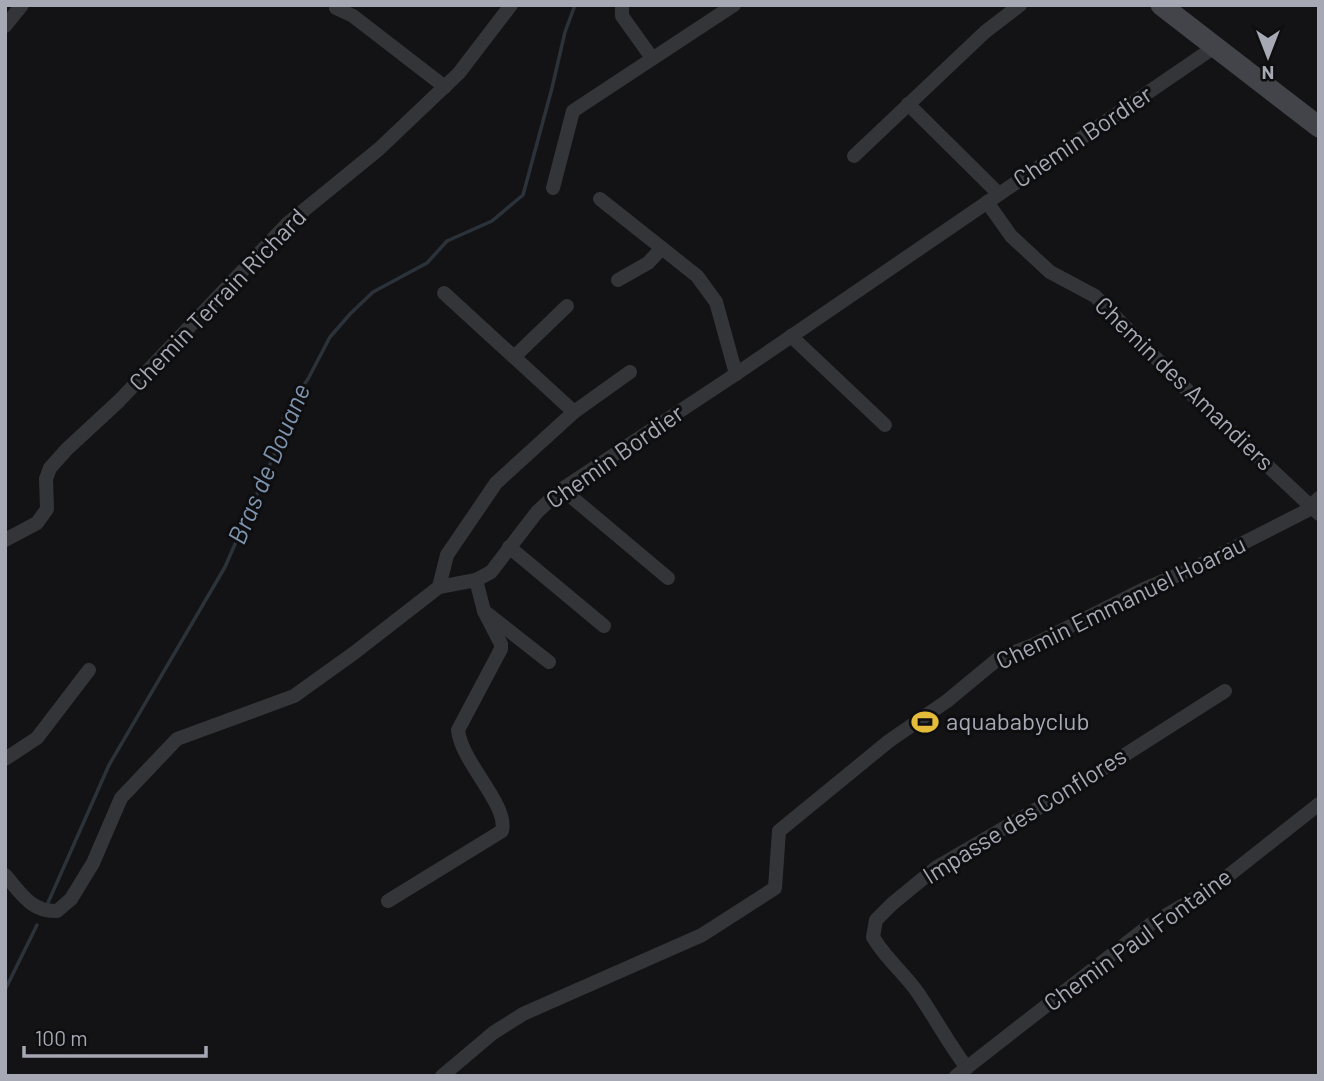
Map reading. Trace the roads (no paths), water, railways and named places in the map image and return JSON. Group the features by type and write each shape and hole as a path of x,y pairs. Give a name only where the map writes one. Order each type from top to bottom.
{"main road":[{"path":"1161,5 1319,127"}],"street":[{"path":"5,26 22,5"},
{"name":"Chemin Terrain Richard","path":"5,540 37,523 47,509 46,479 50,468 67,449 119,401 287,224 379,149 445,87 484,42 511,5"},
{"path":"622,5 622,16 652,58"},
{"path":"553,188 573,111 734,5"},
{"path":"855,156 985,32 1020,5"},
{"path":"336,8 353,16 445,87"},
{"name":"Chemin Bordier","path":"477,580 491,572 537,512 562,489 736,374 1216,46"},
{"name":"Chemin des Amandiers","path":"908,104 993,198 1011,236 1050,272 1095,296 1188,391 1316,506"},
{"path":"600,199 697,276 713,296 736,374"},
{"path":"618,280 648,263 662,248"},
{"path":"444,293 574,412"},
{"path":"514,357 567,306"},
{"path":"791,336 885,425"},
{"path":"439,587 447,555 496,484 574,412 630,372"},
{"path":"562,489 668,578"},
{"name":"Chemin Emmanuel Hoarau","path":"442,1076 499,1029 523,1014 702,935 775,888 779,831 889,741 947,701 999,658 1033,645 1144,589 1192,569 1316,506"},
{"path":"509,547 604,626"},
{"path":"5,875 31,905 57,911 72,899 93,863 121,798 177,739 294,696 439,587 477,580 484,611 501,649 458,730 463,749 497,806 504,823 502,831 388,901"},
{"path":"484,611 549,662"},
{"path":"5,759 37,738 89,670"},
{"name":"Impasse des Conflores","path":"962,1072 918,992 878,947 873,937 876,920 937,867 1073,789 1225,691"},
{"name":"Chemin Paul Fontaine","path":"962,1072 1151,924 1214,887 1319,804"}],"waterway":[{"name":"Bras de Douane","path":"47,905 109,765 225,567 281,439 281,424 287,409 308,379 330,337 373,292 427,263 447,241 492,221 523,195 565,32 575,5"},
{"name":"Bras de Douane","path":"5,990 37,925"}],"place":[{"name":"aquababyclub","path":"925,722"}]}
